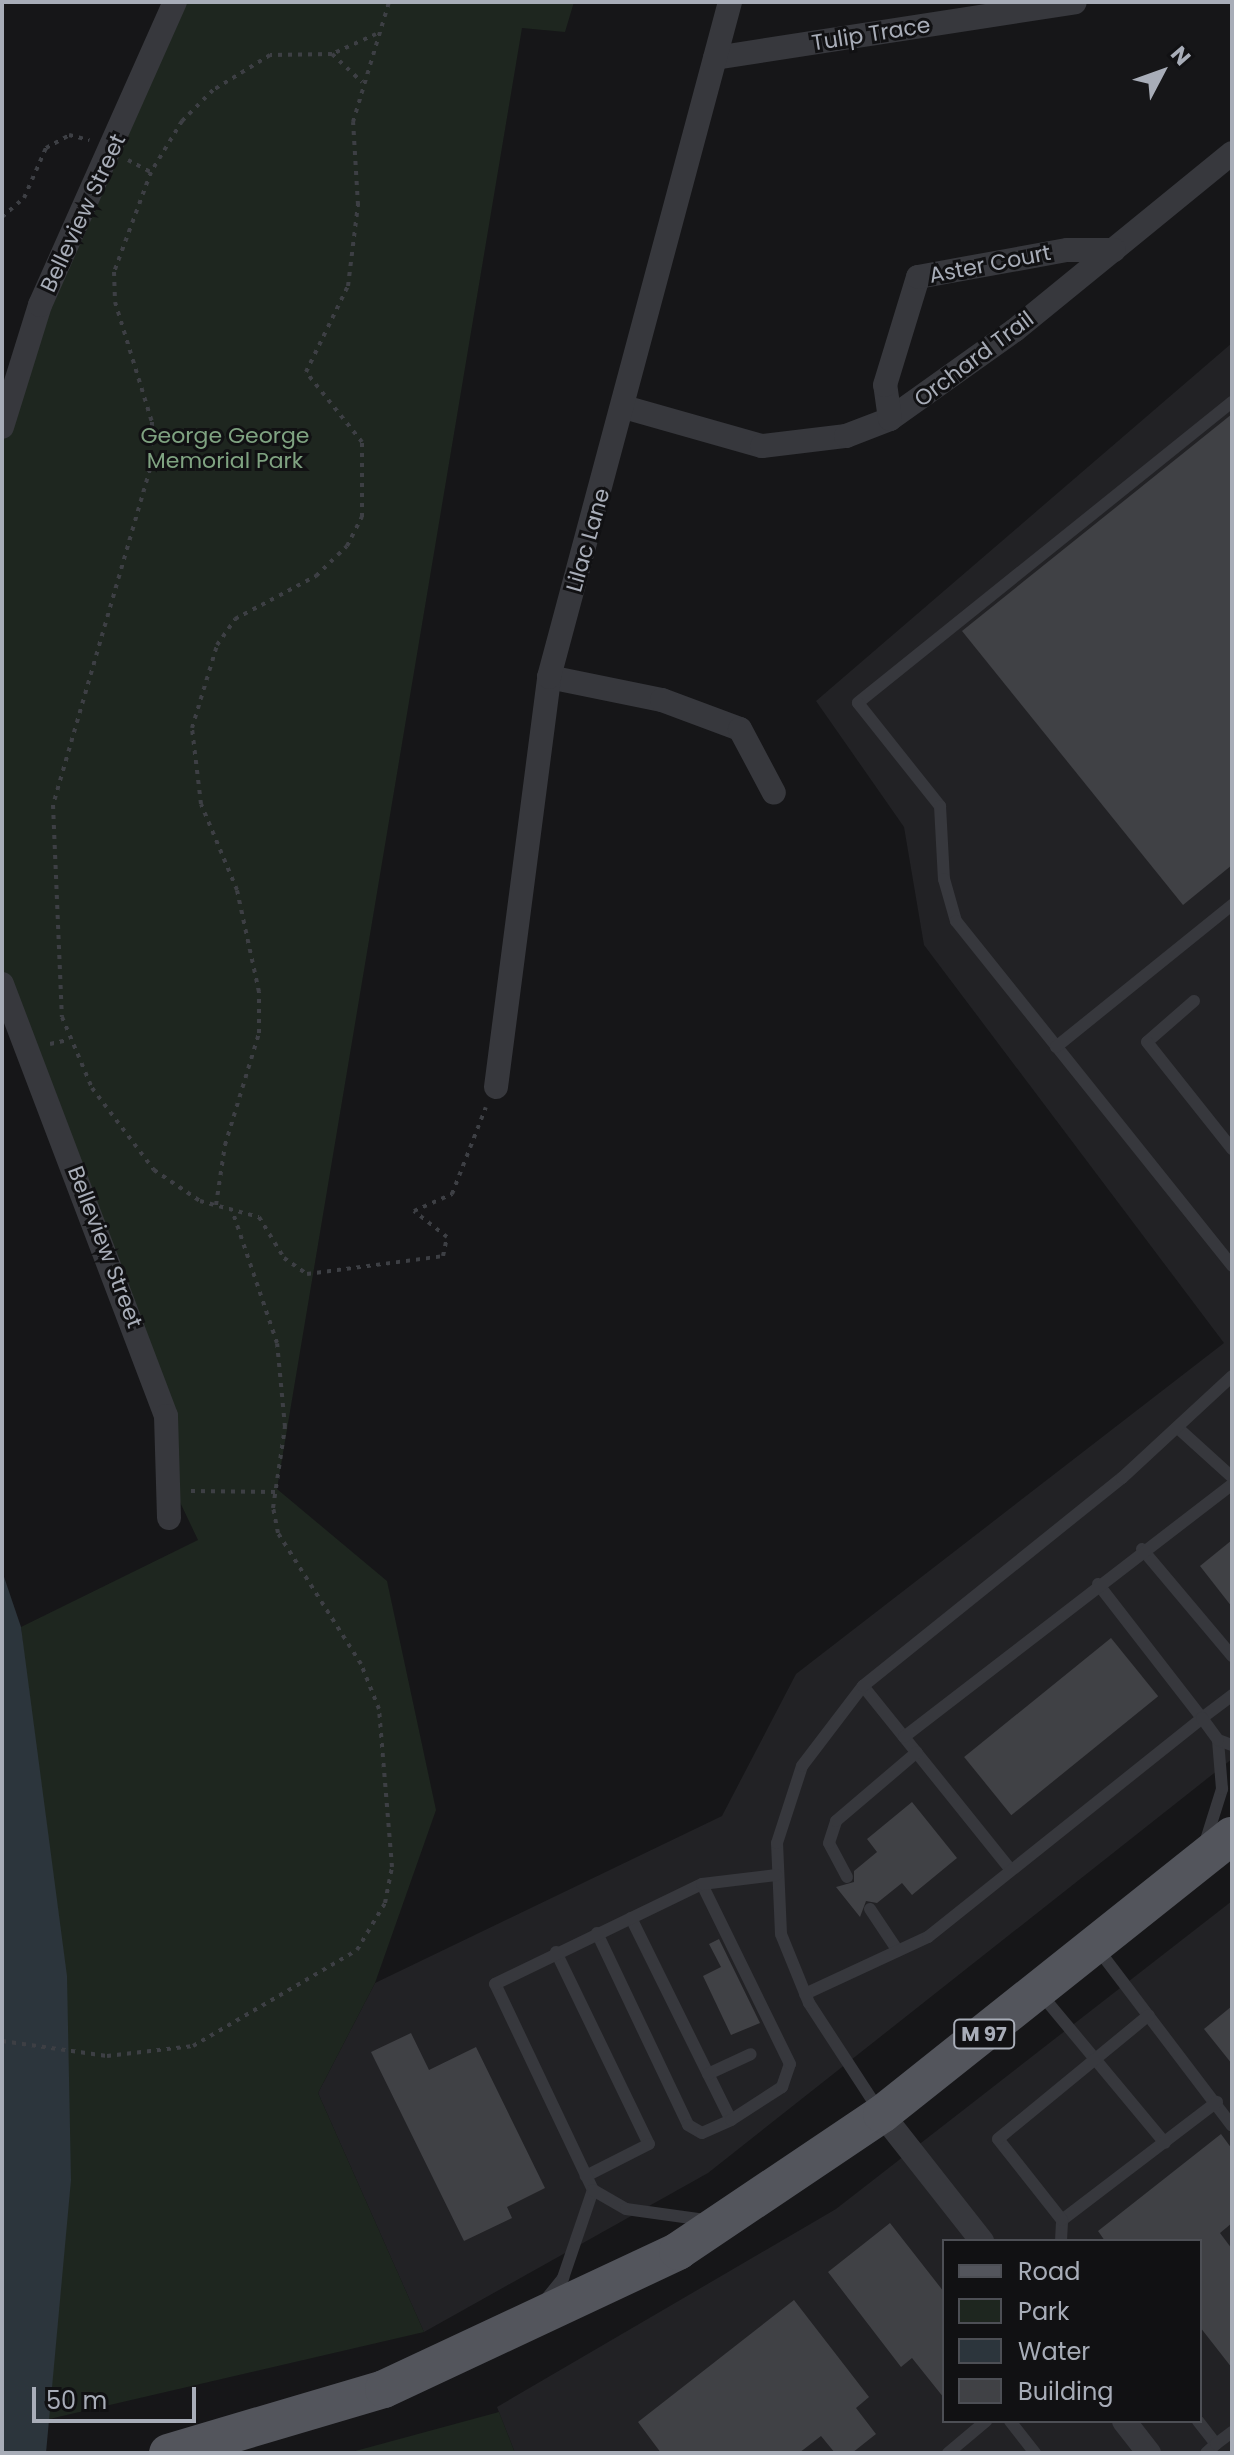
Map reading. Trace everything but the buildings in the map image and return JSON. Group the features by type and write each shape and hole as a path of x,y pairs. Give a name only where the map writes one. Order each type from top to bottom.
{"main road":[{"name":"M 97","path":"168,2453 384,2389 524,2329 728,2221 882,2114 1232,1837"}],"street":[{"name":"Belleview Street","path":"2,427 40,305 112,152 175,2"},
{"name":"Lilac Lane","path":"496,1087 549,677 624,407 730,2"},
{"name":"Tulip Trace","path":"715,58 1075,2"},
{"name":"Orchard Trail","path":"624,407 762,446 846,436 890,419 929,397 1232,153"},
{"name":"Aster Court","path":"890,419 885,385 918,277 1067,250 1114,250"},
{"path":"549,677 662,700 740,729 774,793"},
{"name":"Belleview Street","path":"2,984 166,1416 169,1518"},
{"path":"882,2114 980,2239"},
{"path":"1126,2423 1149,2453"}],"lane":[{"path":"1232,402 858,703 940,806 944,879 956,921 1232,1266"},
{"path":"1056,1047 1232,905"},
{"path":"1194,1001 1147,1042 1232,1149"},
{"path":"882,2114 805,1994 781,1934 776,1875 777,1843 802,1766 863,1686 1179,1429 1232,1376"},
{"path":"904,1737 1231,1480 1179,1429"},
{"path":"1142,1549 1232,1656"},
{"path":"1098,1584 1218,1740 1222,1789 1200,1862"},
{"path":"863,1686 1011,1870"},
{"path":"805,1994 928,1937 1232,1695"},
{"path":"1218,1740 1232,1745"},
{"path":"847,1877 829,1843 836,1821 917,1752"},
{"path":"728,2221 626,2209 593,2190 495,1984 702,1884 776,1875"},
{"path":"597,1933 688,2125 702,2133 731,2120 782,2087 790,2064 702,1884"},
{"path":"870,1909 898,1951"},
{"path":"631,1918 731,2120"},
{"path":"1095,1945 1217,2102 1232,2126"},
{"path":"556,1952 649,2144 586,2176"},
{"path":"1038,1990 1165,2143"},
{"path":"1061,2239 1062,2220 998,2139 1149,2015"},
{"path":"708,2074 751,2054"},
{"path":"1062,2220 1217,2102"},
{"path":"524,2329 563,2278 593,2190"},
{"path":"948,2453 984,2423"},
{"path":"1012,2423 1035,2453"},
{"path":"1199,2423 1211,2449 1232,2432"}],"path":[{"path":"216,1205 225,1145 259,1033 259,992 237,890 201,804 192,728 217,645 235,619 316,576 347,546 362,517 362,442 306,372 353,262 358,205 351,164 363,83 376,34 389,2"},
{"path":"376,34 332,54 270,55 239,68 182,121 151,172 114,272 115,302 152,422 150,469 53,805 62,1017 92,1088 154,1170 178,1190 232,1209 271,1228 295,1269 321,1272 385,1267 443,1256 447,1237 414,1211 452,1194 496,1087"},
{"path":"332,54 363,83"},
{"path":"2,217 24,198 46,148 69,135 151,172"},
{"path":"2,2041 107,2056 193,2046 283,1988 337,1964 374,1927 392,1867 379,1709 339,1629 278,1533 276,1492 285,1427 277,1343 232,1209"},
{"path":"169,1491 276,1492"}],"shaded area":[{"path":"1232,343 1232,1759 708,2173 424,2332 318,2093 375,1983 722,1816 796,1674 1224,1343 924,945 904,827 816,701"},
{"path":"1232,1901 1232,2453 515,2453 497,2407 836,2209"}],"green space":[{"name":"George George Memorial Park","path":"175,2 574,2 565,32 522,28 277,1489 387,1581 436,1810 375,1983 318,2093 424,2332 2,2430 40,1816 21,1627 198,1540 168,1477 166,1416 2,984 2,427"},
{"path":"499,2412 515,2453 348,2453"}],"water":[{"path":"2,1571 21,1627 67,1976 71,2180 46,2453 2,2453"}]}
